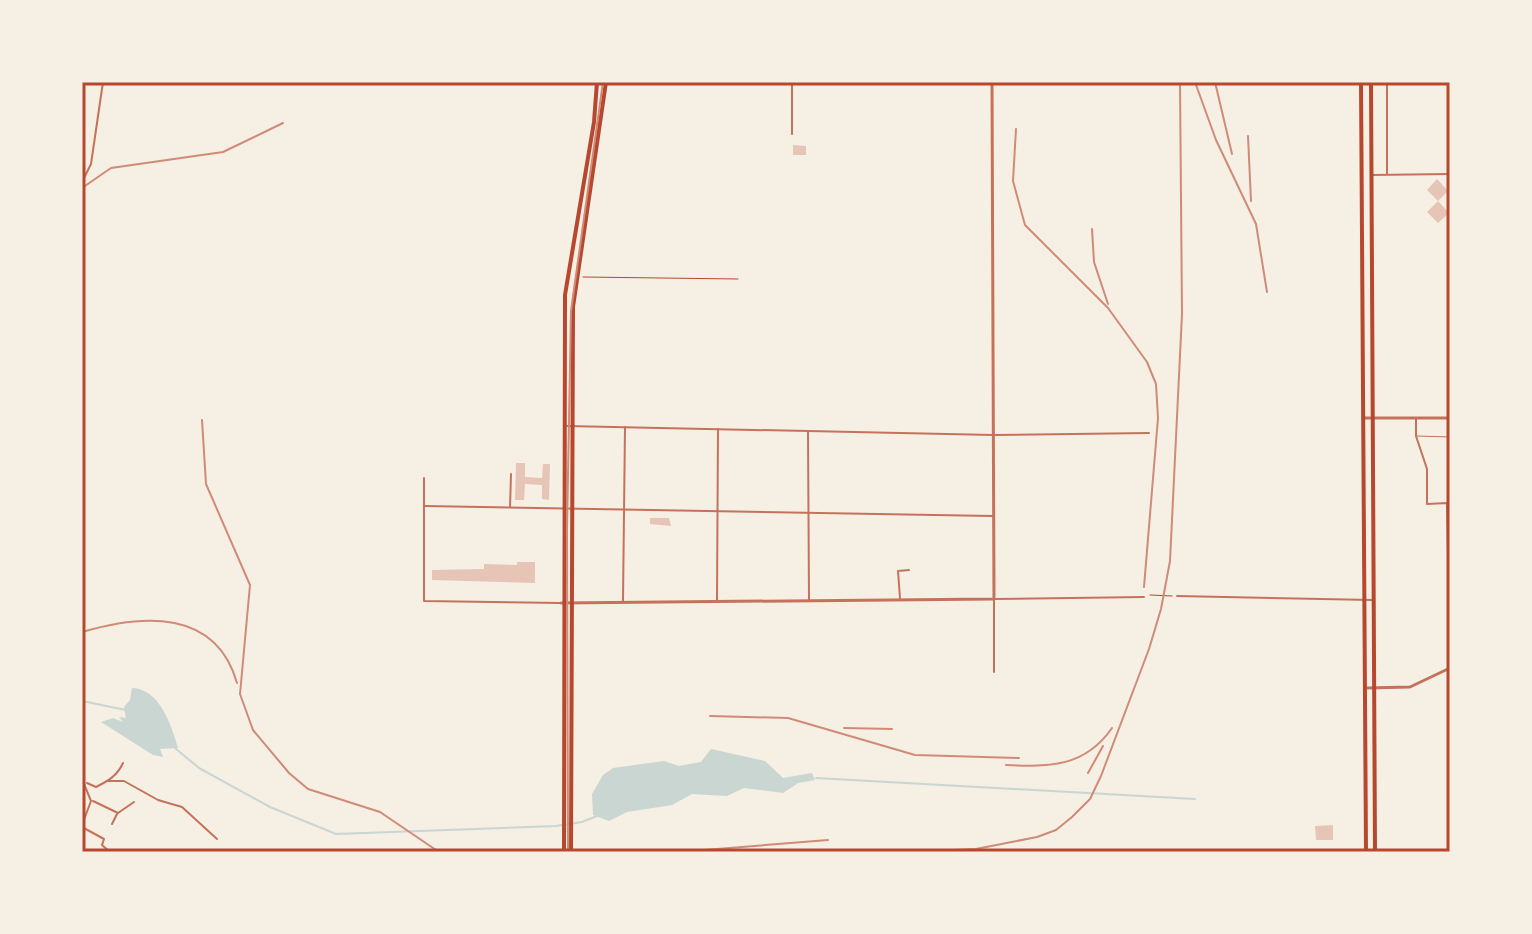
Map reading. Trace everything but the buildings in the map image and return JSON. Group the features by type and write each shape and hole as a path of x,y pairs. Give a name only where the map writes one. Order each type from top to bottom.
{"main road":[{"path":"564,852 561,603 565,295 594,122 597,82"},
{"path":"571,852 569,603 576,277 606,82"},
{"path":"1361,82 1366,852"},
{"path":"1371,82 1375,852"},
{"path":"1362,175 1371,175"},
{"path":"1364,432 1372,431"},
{"path":"1366,820 1375,819"}],"street":[{"path":"82,182 92,161 103,82"},
{"path":"792,82 792,134"},
{"path":"992,82 994,672"},
{"path":"1387,82 1387,174"},
{"path":"1371,175 1450,174"},
{"path":"1364,418 1450,418"},
{"path":"1416,418 1416,436 1427,469 1427,504 1447,503 1450,660"},
{"path":"563,426 993,435 1149,433"},
{"path":"623,602 625,426"},
{"path":"717,601 718,428"},
{"path":"808,430 809,601"},
{"path":"510,508 511,474"},
{"path":"424,478 424,601 569,603 1144,597"},
{"path":"425,506 993,516"},
{"path":"900,600 898,571 909,570"},
{"path":"1177,596 1375,600"},
{"path":"1365,688 1410,687 1450,668"},
{"path":"82,779 96,787 118,773 123,763"},
{"path":"107,781 124,781 158,800 182,807 217,839"},
{"path":"86,783 91,801 82,826 104,839 102,845 110,852"},
{"path":"91,801 95,800 118,813"},
{"path":"112,824 118,813 134,802"}],"lane":[{"path":"1416,436 1450,437"}],"path":[{"path":"576,277 738,279"},
{"path":"1144,597 1157,594 1177,596"}],"shaded area":[{"path":"132,688 142,690 157,701 168,719 178,748 160,749 163,757 153,755 101,722 113,718 123,722 119,717 126,718 124,707 130,700"},
{"path":"711,749 765,761 783,778 812,773 815,780 798,783 783,793 744,788 727,796 692,794 672,805 627,812 609,821 593,815 592,794 603,775 613,768 664,761 679,766 701,762"}],"waterway":[{"path":"82,701 126,710"},
{"path":"175,748 199,768 270,807 336,834 556,826 597,816"},
{"path":"816,778 1195,799"}],"tram line":[{"path":"568,852 567,530 571,311 603,82"}],"railway":[{"path":"907,852 976,849 1037,837 1056,830 1072,817 1090,799 1101,776 1149,649 1170,561 1182,314 1180,82"},
{"path":"1195,82 1216,140 1256,224 1267,292"},
{"path":"1215,82 1232,154"},
{"path":"82,188 111,168 223,152 283,123"},
{"path":"1016,129 1013,181 1025,225 1108,308 1147,362 1156,384 1158,418 1144,587"},
{"path":"1248,136 1251,201"},
{"path":"1092,229 1094,262 1108,304"},
{"path":"202,420 206,484 250,585 240,694 253,730 289,773 308,789 380,812 439,852"},
{"path":"82,632 129,622 174,623 195,630 212,641 227,659 237,683"},
{"path":"710,716 788,718 915,755 1019,758"},
{"path":"844,728 892,729"},
{"path":"1006,765 1037,766 1065,762 1090,751 1112,728"},
{"path":"1088,773 1103,746"},
{"path":"679,852 828,840"},
{"path":"1002,851 1042,852"}]}
